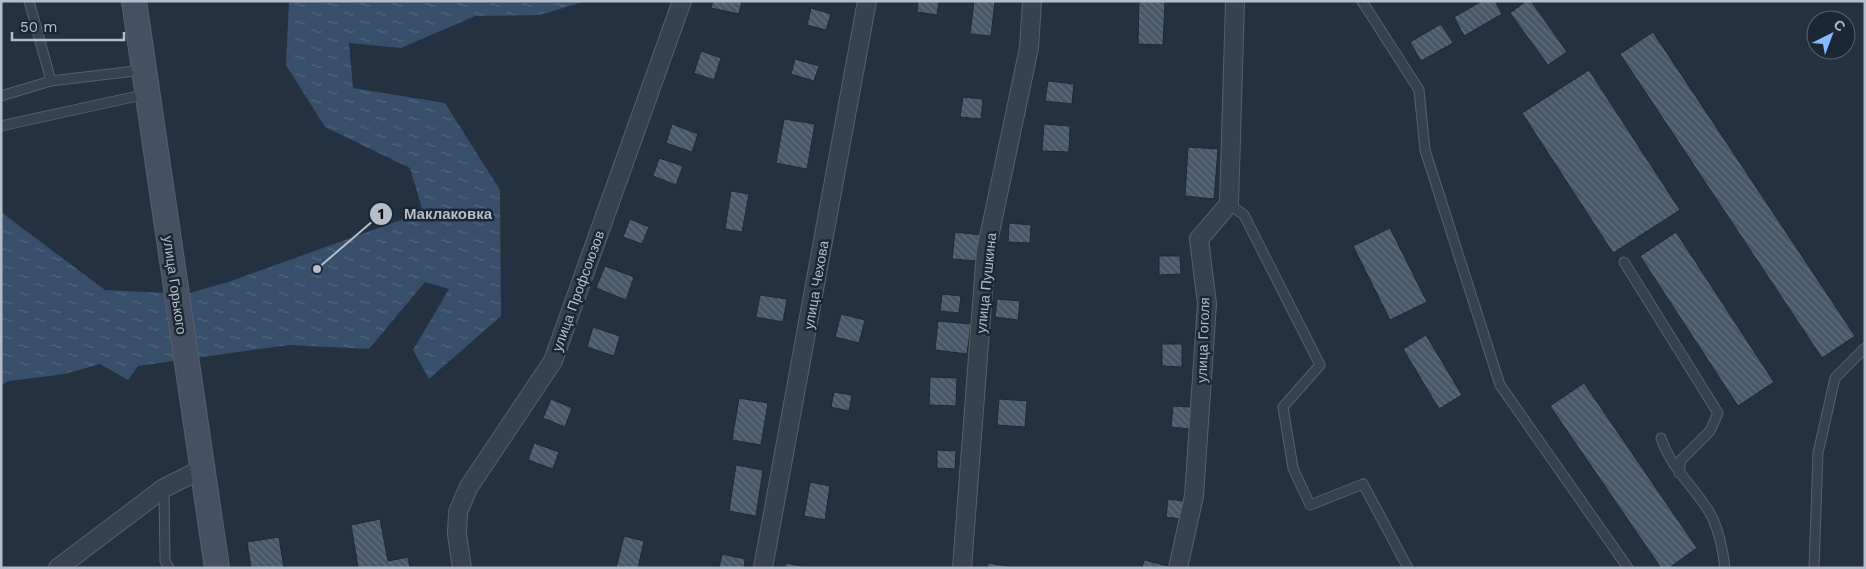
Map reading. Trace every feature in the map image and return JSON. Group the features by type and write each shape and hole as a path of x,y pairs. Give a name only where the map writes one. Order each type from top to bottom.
{"street":[{"name":"улица Горького","path":"134,1 217,568"},
{"name":"улица Профсоюзов","path":"462,568 457,534 458,512 468,488 552,361 682,1"},
{"name":"улица Чехова","path":"762,568 867,1"},
{"name":"улица Пушкина","path":"962,568 986,251 1030,48 1032,1"},
{"path":"1229,204 1235,1"},
{"name":"улица Гоголя","path":"1178,568 1194,496 1207,304 1199,239 1229,204"},
{"path":"58,568 164,488 202,469"}],"lane":[{"path":"29,1 52,81"},
{"path":"1362,1 1419,90 1425,150 1500,385 1628,568"},
{"path":"1,96 52,81 144,70"},
{"path":"1,126 148,104"},
{"path":"1229,204 1244,216 1320,365 1283,407 1294,468 1310,505 1363,484 1408,568"},
{"path":"1624,262 1718,413 1710,431 1681,460 1679,473"},
{"path":"1814,568 1818,452 1835,378 1865,348"},
{"path":"1661,438 1668,458 1712,518 1723,549 1725,568"},
{"path":"164,488 165,561 168,568"}],"water":[{"path":"289,1 586,1 540,15 475,16 401,48 349,43 353,88 445,103 500,190 501,316 429,379 413,350 449,289 425,282 369,349 289,345 138,366 128,380 100,364 65,374 9,381 1,385 1,212 105,290 187,294 231,281 423,212 410,168 325,127 286,65"}],"building":[{"path":"713,1 742,1 739,14 711,8"},
{"path":"918,1 939,1 937,15 917,12"},
{"path":"974,1 995,1 991,36 970,34"},
{"path":"1139,1 1165,1 1163,45 1138,44"},
{"path":"1482,1 1495,1 1502,14 1464,36 1454,17"},
{"path":"1526,1 1531,1 1567,52 1548,65 1510,13"},
{"path":"811,8 831,14 826,30 807,25"},
{"path":"1441,24 1453,43 1421,61 1410,42"},
{"path":"1653,32 1855,336 1822,358 1620,54"},
{"path":"701,51 721,58 714,80 694,73"},
{"path":"795,59 819,66 814,81 791,74"},
{"path":"1589,70 1680,210 1613,253 1522,113"},
{"path":"1048,81 1074,84 1072,104 1045,101"},
{"path":"963,97 983,99 981,119 960,117"},
{"path":"784,119 815,124 807,169 776,163"},
{"path":"672,124 698,134 692,152 666,143"},
{"path":"1044,124 1070,126 1069,152 1042,151"},
{"path":"1188,147 1218,149 1214,199 1185,196"},
{"path":"659,158 683,166 676,185 653,176"},
{"path":"731,191 749,194 742,232 725,229"},
{"path":"630,219 649,227 642,244 623,237"},
{"path":"1009,223 1031,225 1030,243 1008,242"},
{"path":"1390,228 1427,302 1390,320 1353,246"},
{"path":"955,232 981,235 978,261 952,259"},
{"path":"1676,232 1774,382 1738,406 1640,256"},
{"path":"1159,256 1180,256 1181,274 1159,275"},
{"path":"605,266 634,277 626,300 596,288"},
{"path":"942,294 961,296 959,313 940,311"},
{"path":"760,295 787,299 783,322 756,317"},
{"path":"997,299 1020,301 1018,320 995,317"},
{"path":"841,314 865,320 859,343 835,337"},
{"path":"938,321 971,324 967,354 935,350"},
{"path":"593,327 620,336 614,356 587,347"},
{"path":"1426,335 1462,395 1439,409 1403,349"},
{"path":"1162,344 1182,344 1182,367 1162,366"},
{"path":"930,377 957,378 956,406 929,405"},
{"path":"1584,383 1697,548 1669,568 1661,568 1550,406"},
{"path":"834,392 852,395 849,411 831,407"},
{"path":"739,398 768,403 761,445 732,440"},
{"path":"551,399 572,408 565,427 543,418"},
{"path":"999,399 1027,401 1025,427 997,425"},
{"path":"1173,406 1191,407 1190,429 1171,427"},
{"path":"534,443 559,452 553,469 528,460"},
{"path":"937,450 956,451 955,469 937,468"},
{"path":"736,465 763,470 756,516 729,511"},
{"path":"810,482 830,486 825,520 804,516"},
{"path":"1168,499 1184,501 1182,519 1166,517"},
{"path":"380,519 388,561 408,557 410,568 352,568 358,567 351,525"},
{"path":"624,536 644,541 638,568 616,568"},
{"path":"279,537 284,568 251,568 247,542"},
{"path":"722,554 745,559 744,568 719,568"},
{"path":"1144,560 1172,567 1172,568 1142,568"},
{"path":"786,563 806,567 806,568 785,568"},
{"path":"988,563 1007,566 1007,568 987,568"}],"place":[{"name":"Маклаковка","path":"317,269"}]}
